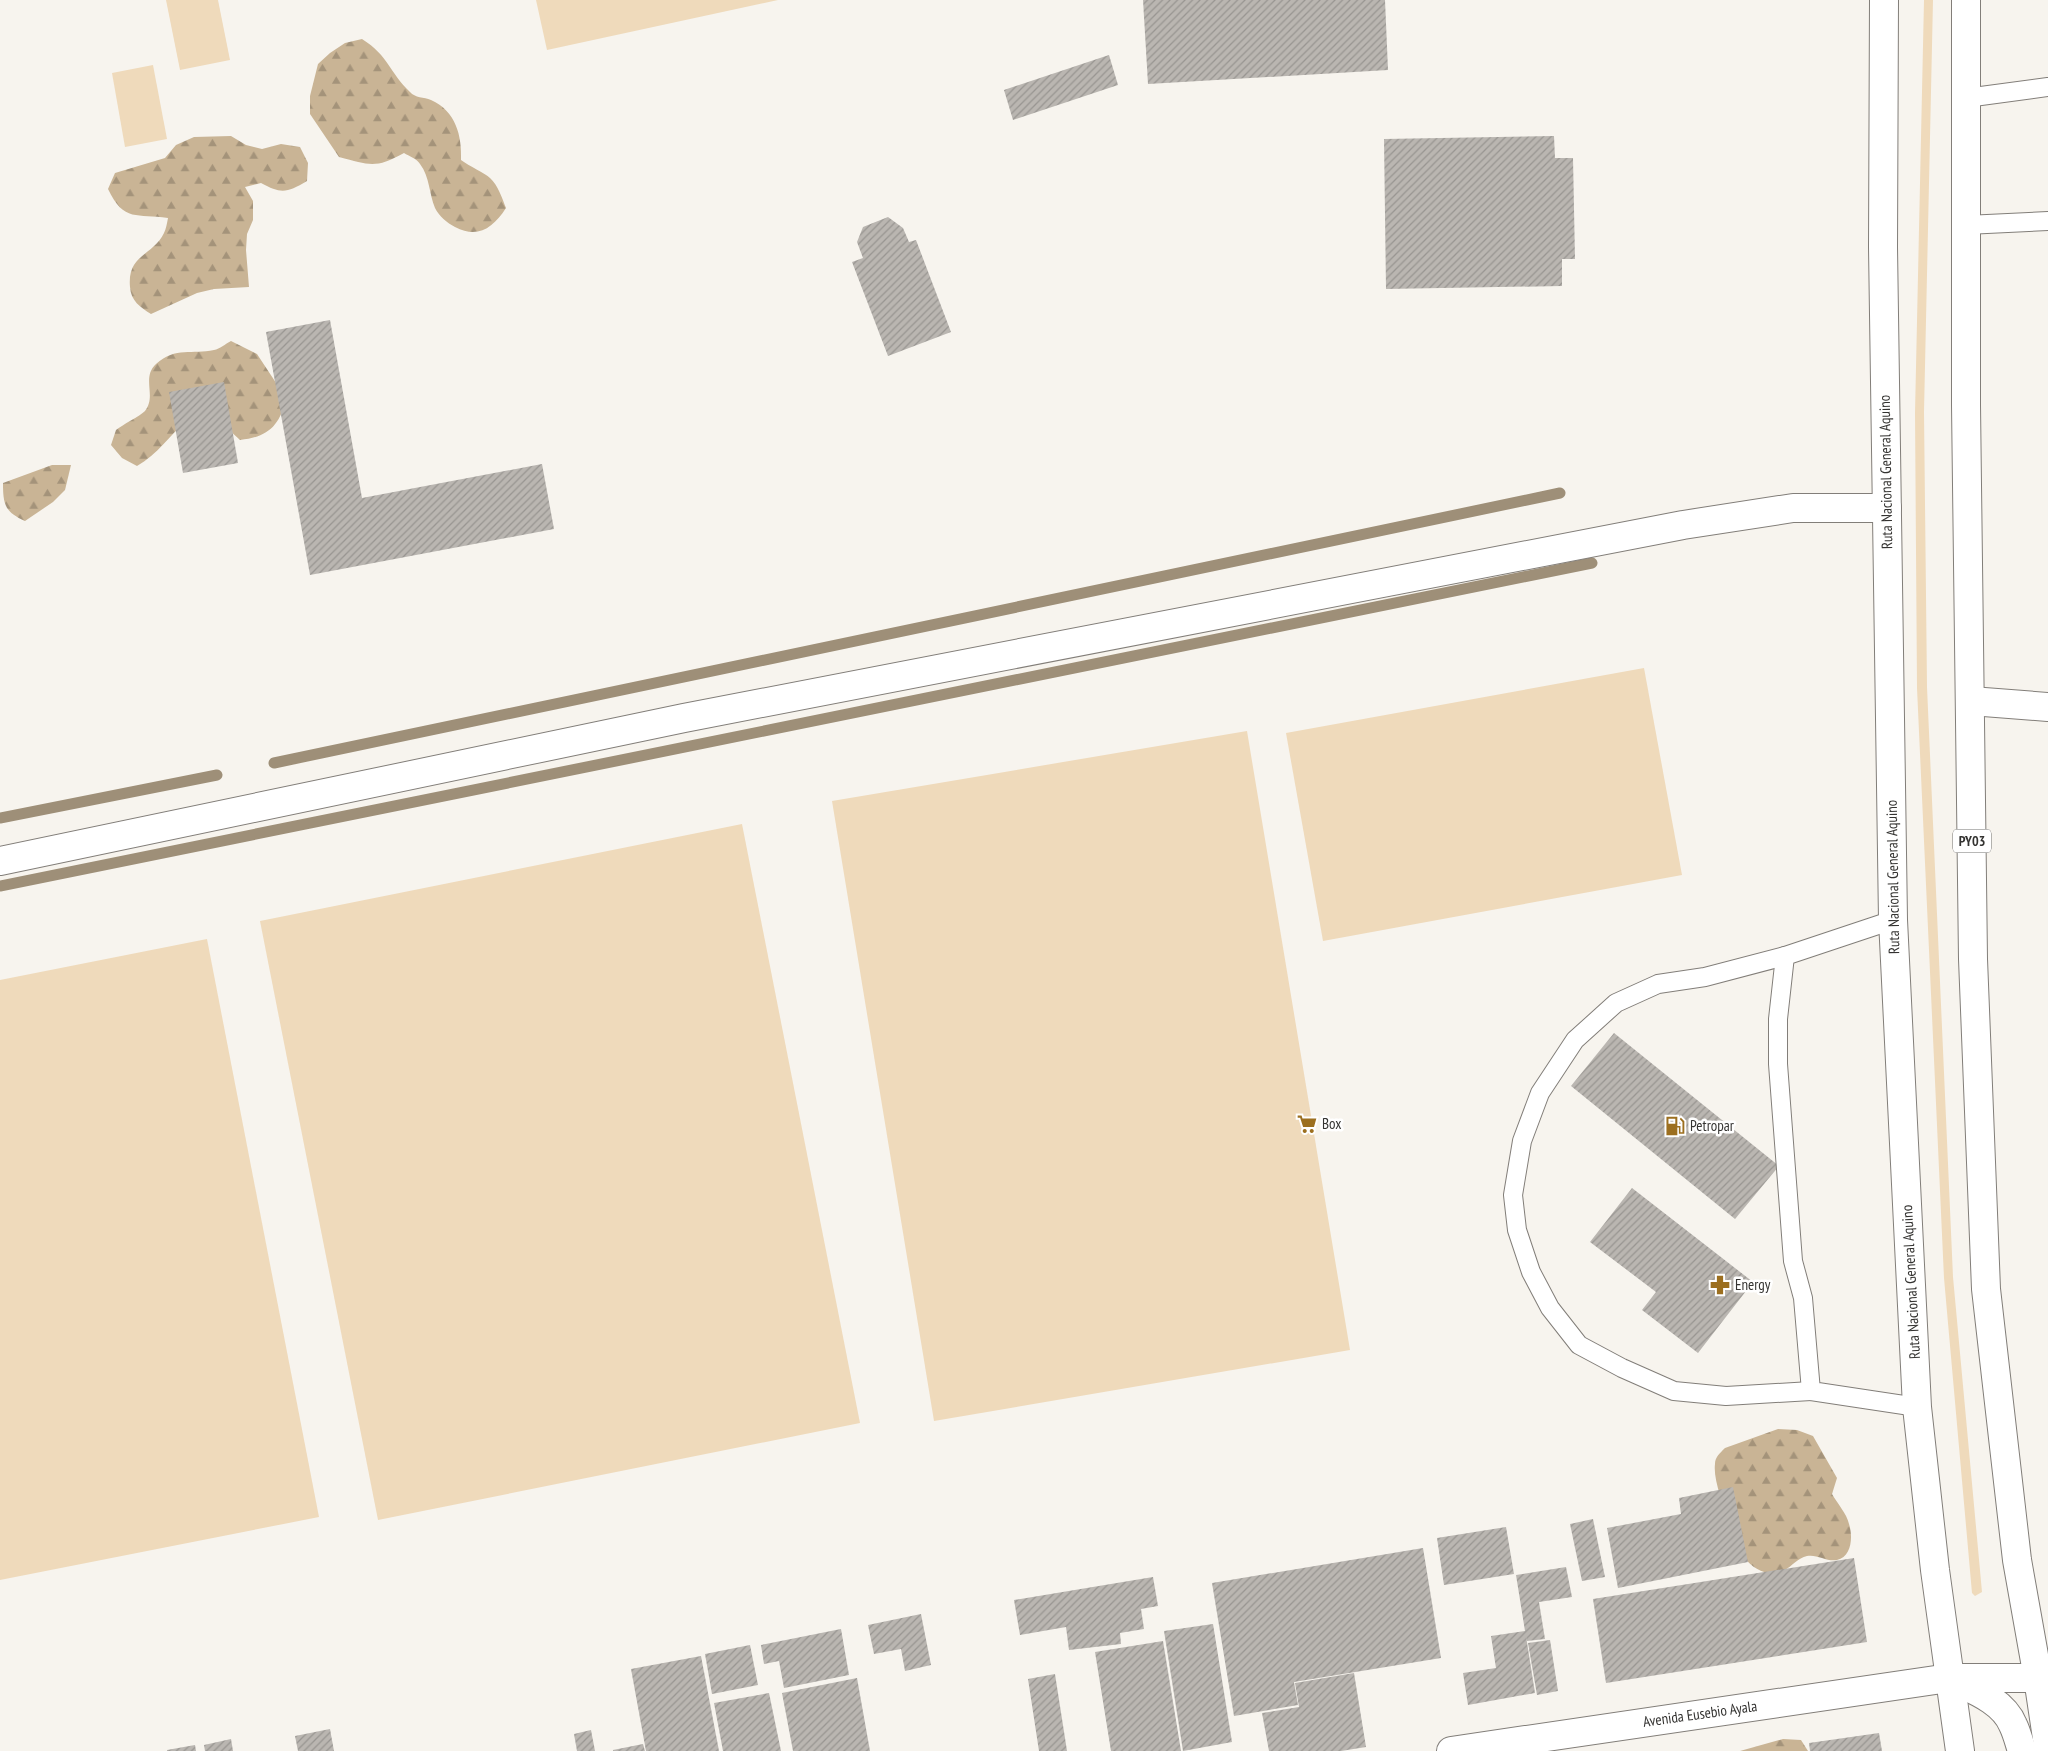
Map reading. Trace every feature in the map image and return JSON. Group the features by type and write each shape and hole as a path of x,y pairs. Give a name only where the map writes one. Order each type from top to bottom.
{"main road":[{"name":"Ruta Nacional General Aquino","path":"1884,0 1883,246 1893,920 1917,1407 1948,1678 1960,1751"},
{"name":"PY03","path":"1966,0 1966,225 1973,959 1986,1289 2016,1560 2043,1678 2048,1746"},
{"path":"0,861 684,718 1348,592 1683,525 1793,508 1887,508"},
{"path":"1971,701 2048,707"},
{"path":"1948,1678 1986,1697 1999,1707 2013,1723 2022,1751"},
{"name":"Avenida Eusebio Ayala","path":"1451,1751 1948,1678 2043,1678"}],"lane":[{"path":"1966,98 2048,87"},
{"path":"1966,225 2048,221"},
{"path":"1893,920 1785,956 1706,978 1658,984 1616,1003 1576,1040 1540,1093 1522,1141 1513,1195 1517,1230 1531,1272 1550,1308 1579,1345 1622,1368 1674,1391 1726,1396 1811,1391 1917,1407"},
{"path":"1785,956 1778,1019 1778,1064 1793,1261 1804,1298 1811,1391"}],"shaded area":[{"path":"166,0 218,0 230,60 180,70"},
{"path":"536,0 778,0 547,50"},
{"path":"1924,0 1933,0 1924,412 1927,687 1953,1277 1982,1592 1975,1596 1972,1593 1944,1278 1917,688 1915,413"},
{"path":"153,65 167,139 125,147 112,73"},
{"path":"1644,668 1682,875 1323,941 1286,733"},
{"path":"1247,731 1350,1350 934,1421 832,801"},
{"path":"742,824 860,1423 378,1520 260,921"},
{"path":"207,939 319,1517 0,1580 0,980"}],"green space":[{"path":"362,39 384,58 403,85 412,94 440,105 452,117 459,133 461,160 493,181 500,192 506,208 490,226 478,232 471,232 455,227 446,221 435,208 428,180 420,164 404,153 386,162 372,164 339,157 310,114 310,96 318,64 345,43"},
{"path":"231,136 246,145 262,149 281,144 300,147 308,163 307,181 284,191 261,183 245,187 253,201 253,220 247,234 246,250 249,287 214,289 197,293 151,314 134,300 130,287 130,276 132,268 137,261 159,241 165,231 168,218 140,216 126,212 120,207 108,189 115,173 165,158 176,145 194,137"},
{"path":"231,341 257,354 286,398 276,423 265,433 240,440 227,428 187,420 157,450 137,466 122,458 111,445 116,430 145,411 150,399 150,375 156,364 170,355 214,350"},
{"path":"52,465 71,465 65,490 53,502 25,521 9,511 6,507 3,483"},
{"path":"1778,1429 1797,1430 1813,1436 1837,1478 1832,1494 1848,1520 1851,1540 1846,1555 1837,1560 1807,1556 1780,1573 1768,1573 1752,1566 1745,1558 1721,1498 1715,1474 1715,1462 1725,1448"},
{"path":"1783,1739 1801,1740 1808,1751 1740,1751"}],"building":[{"path":"1143,0 1385,0 1388,70 1148,84"},
{"path":"1109,55 1118,85 1013,120 1004,90"},
{"path":"1554,136 1555,158 1573,158 1575,259 1562,259 1562,286 1386,289 1384,139"},
{"path":"888,217 903,228 909,242 916,240 951,332 888,356 852,262 863,258 857,242 863,227"},
{"path":"330,320 362,498 542,464 554,529 310,575 266,332"},
{"path":"224,382 238,463 183,473 169,392"},
{"name":"Petropar","path":"1614,1033 1779,1166 1735,1219 1571,1086"},
{"path":"1632,1188 1753,1282 1698,1353 1642,1310 1656,1292 1590,1242"},
{"path":"1733,1487 1748,1562 1618,1588 1607,1528 1681,1514 1679,1498"},
{"path":"1593,1519 1605,1577 1582,1581 1570,1524"},
{"path":"1506,1527 1514,1574 1444,1585 1437,1538"},
{"path":"1423,1548 1441,1658 1294,1682 1298,1705 1234,1716 1212,1583"},
{"path":"1854,1558 1867,1642 1606,1683 1593,1599"},
{"path":"1566,1567 1572,1597 1539,1602 1545,1639 1527,1641 1526,1636 1535,1693 1468,1705 1463,1673 1496,1668 1491,1636 1525,1631 1516,1575"},
{"path":"1153,1577 1158,1606 1141,1609 1144,1629 1120,1633 1121,1644 1069,1650 1066,1627 1020,1635 1014,1600"},
{"path":"921,1614 931,1665 905,1671 901,1649 874,1654 868,1625"},
{"path":"1213,1624 1232,1742 1183,1751 1164,1631"},
{"path":"841,1629 849,1675 784,1688 779,1661 764,1664 761,1645"},
{"path":"1550,1640 1558,1691 1537,1695 1528,1643"},
{"path":"1163,1641 1181,1751 1111,1751 1095,1652"},
{"path":"750,1645 758,1685 712,1694 705,1654"},
{"path":"701,1656 719,1751 646,1751 631,1669"},
{"path":"1354,1673 1366,1747 1341,1751 1269,1751 1262,1713 1299,1707 1295,1683"},
{"path":"1055,1674 1067,1751 1039,1751 1028,1679"},
{"path":"857,1678 870,1751 793,1751 782,1693"},
{"path":"769,1693 781,1751 723,1751 714,1703"},
{"path":"330,1729 334,1751 298,1751 295,1736"},
{"path":"591,1730 595,1751 577,1751 574,1734"},
{"path":"1879,1733 1882,1751 1810,1751 1809,1743"},
{"path":"231,1739 233,1751 205,1751 204,1745"},
{"path":"643,1744 645,1751 613,1751 613,1750"},
{"path":"195,1745 196,1751 167,1751 167,1750"}],"waterway":[{"path":"274,763 1560,493"},
{"path":"0,886 1592,563"},
{"path":"0,818 217,775"}],"place":[{"name":"Box","path":"1307,1124"},
{"name":"Petropar","path":"1675,1126"},
{"name":"Energy","path":"1720,1285"}]}
